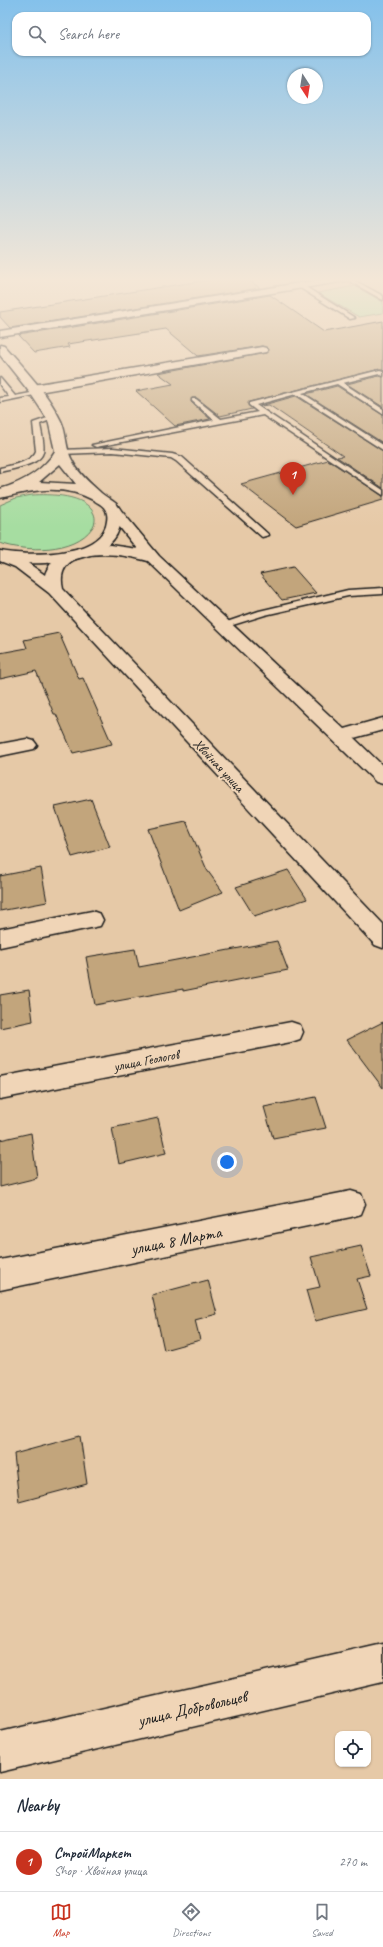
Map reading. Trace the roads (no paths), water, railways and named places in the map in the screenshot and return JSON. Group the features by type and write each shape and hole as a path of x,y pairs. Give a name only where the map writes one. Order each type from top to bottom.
{"street":[{"path":"11,361 35,391 52,418 58,432 61,452 78,479 107,503 154,559 383,777"},
{"path":"35,391 201,361"},
{"path":"0,494 40,475 51,466 61,452"},
{"path":"0,494 25,488 49,486 72,488 96,495"},
{"path":"55,590 52,581 55,568 60,563 78,552 97,544 110,533 115,523 114,511"},
{"path":"0,556 17,559 39,560 78,552 117,548 140,553 154,559"},
{"name":"Хвойная улица","path":"0,556 20,564 55,590 383,939"},
{"path":"339,736 383,724"},
{"path":"0,750 27,745"},
{"path":"0,938 92,920"},
{"name":"улица Геологов","path":"0,1088 291,1032"},
{"name":"улица 8 Марта","path":"0,1275 351,1204"},
{"name":"улица Добровольцев","path":"0,1752 383,1663"}],"lane":[{"path":"383,374 380,372 250,404 383,493"},
{"path":"0,380 13,398"},
{"path":"338,382 383,412"},
{"path":"0,400 13,398 35,391"},
{"path":"297,392 383,448"},
{"path":"194,400 218,420"},
{"path":"61,452 218,420 263,413"},
{"path":"0,470 27,463 38,456 40,451 36,423 52,418"},
{"path":"61,452 113,450 167,456 179,459 265,536"},
{"path":"223,625 262,613 348,593 383,591"}],"place":[{"name":"СтройМаркет","path":"293,495"}]}
